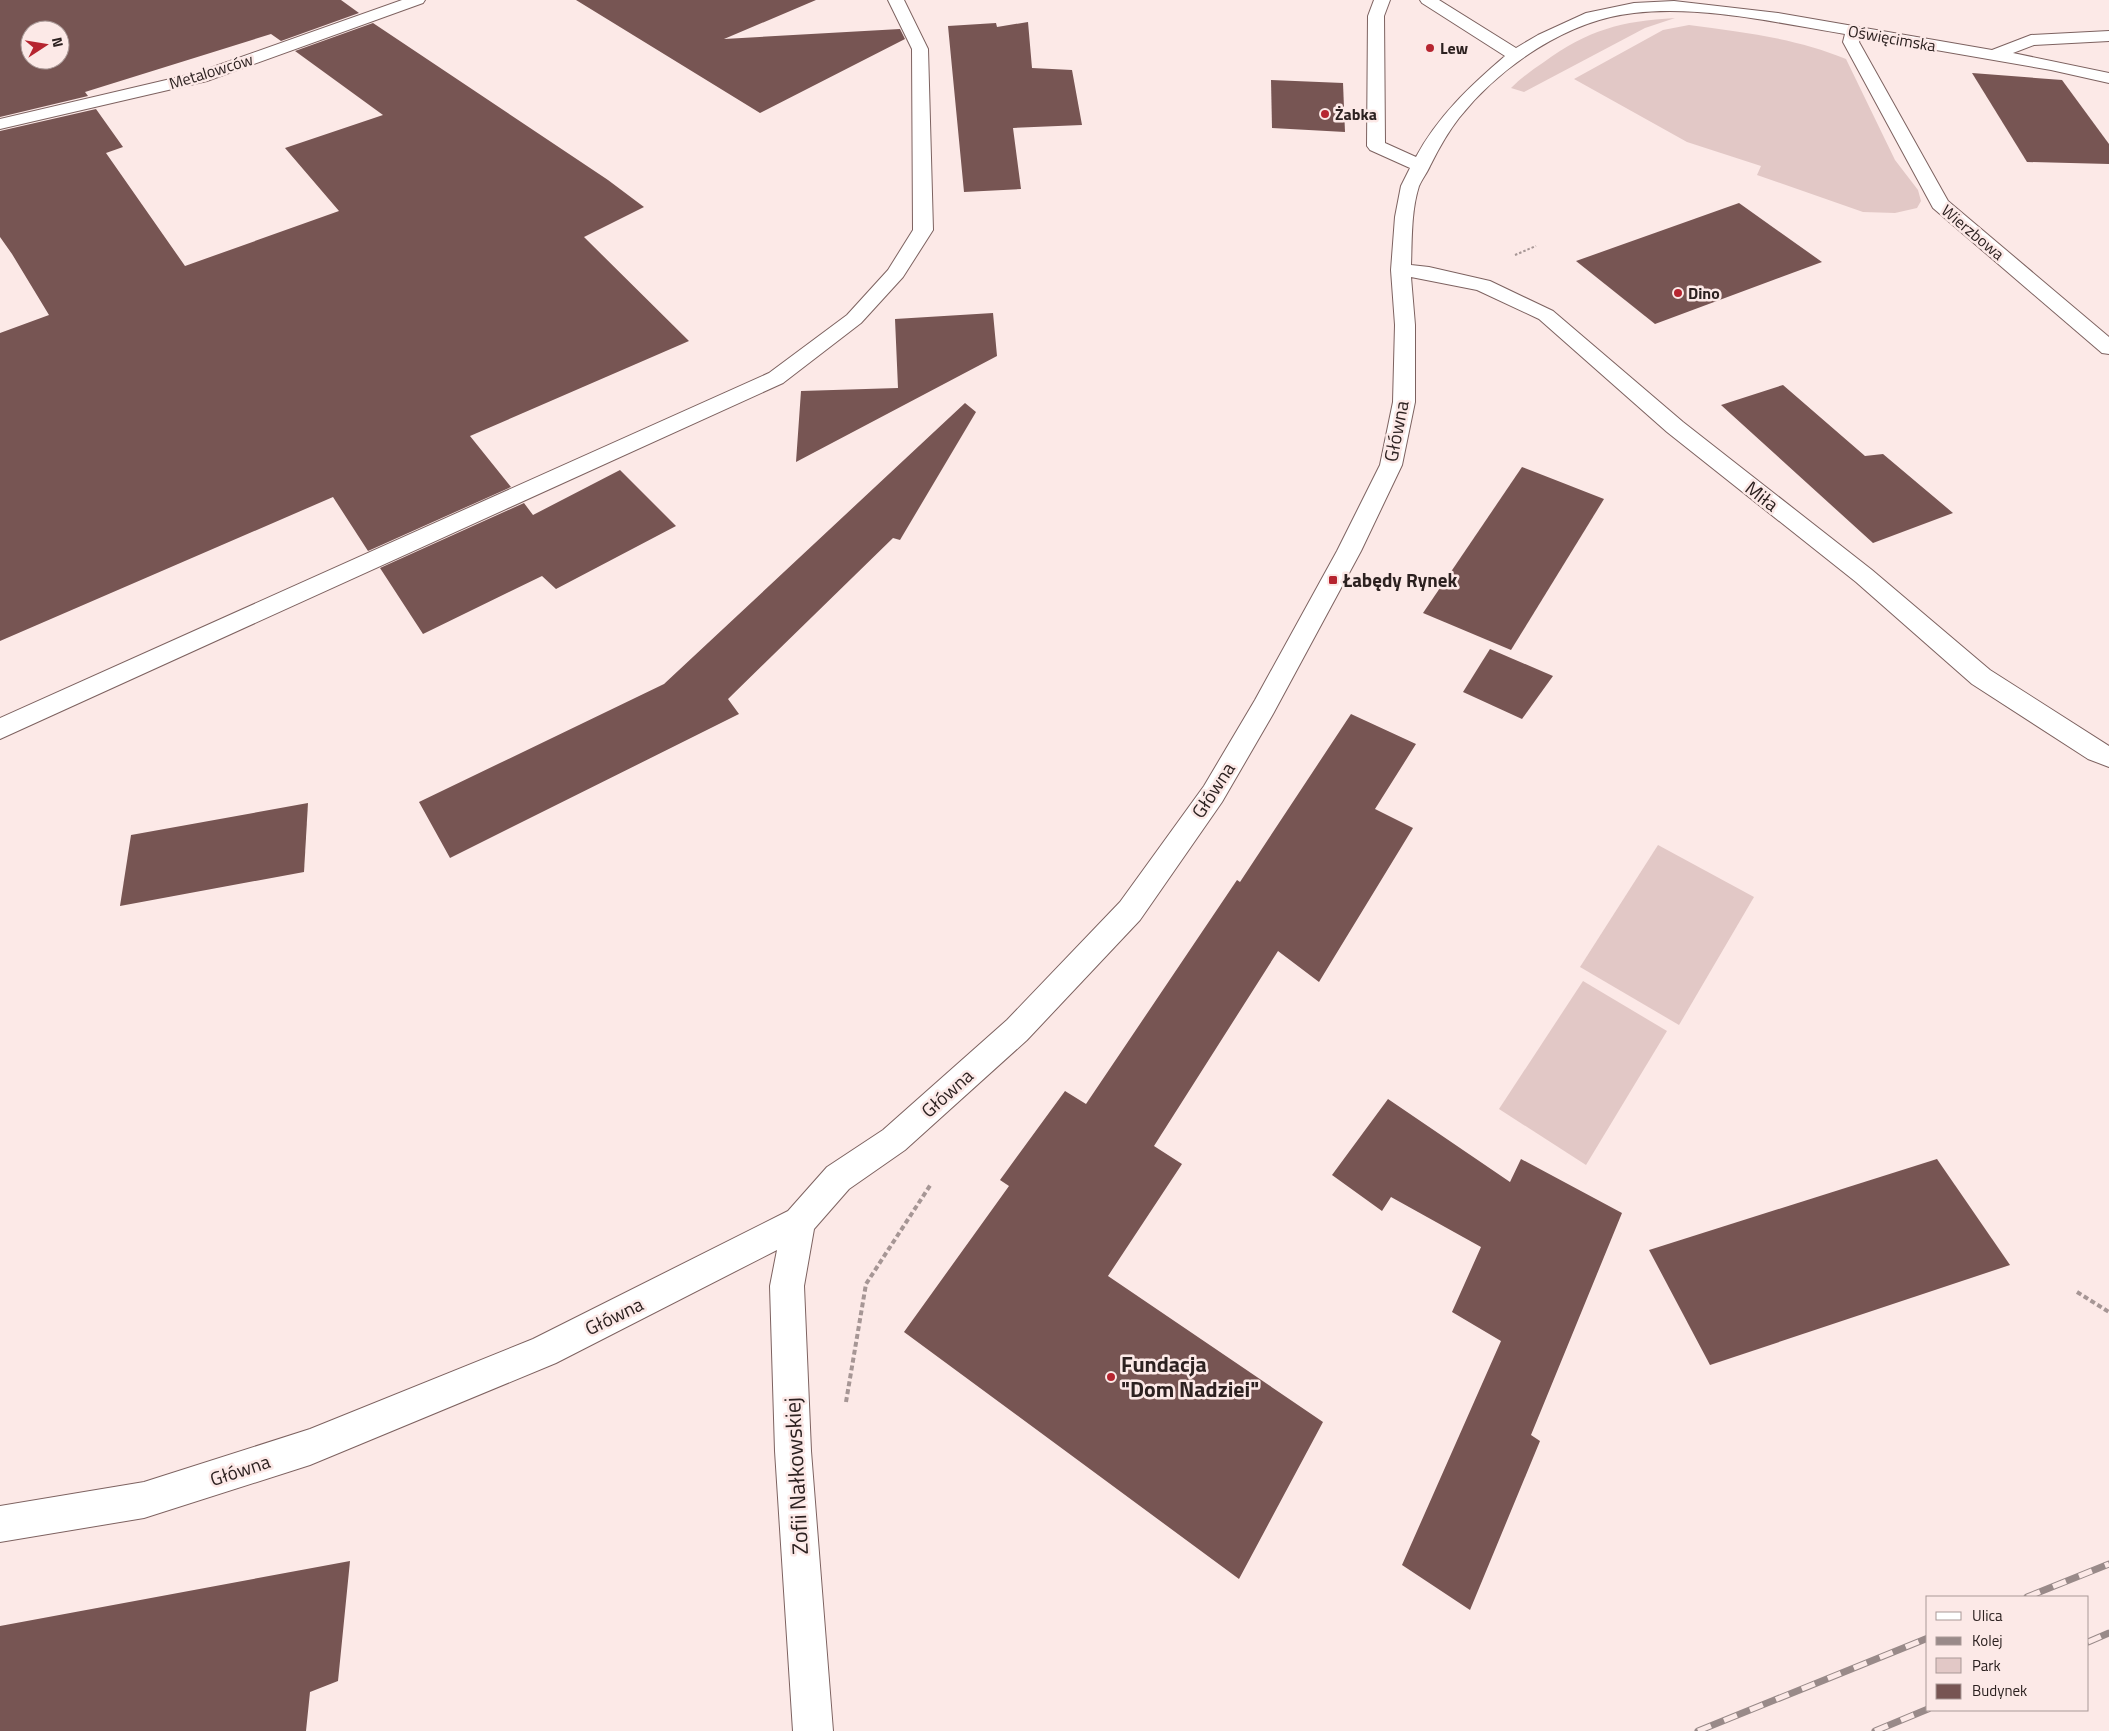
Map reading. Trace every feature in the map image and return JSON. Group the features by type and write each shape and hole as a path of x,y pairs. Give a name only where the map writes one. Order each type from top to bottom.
{"street":[{"name":"Metalowców","path":"0,124 201,77 417,0"},
{"path":"0,729 776,378 854,320 896,273 923,230 920,49 896,0"},
{"path":"1382,0 1376,16 1376,146 1416,176"},
{"path":"1428,0 1516,56"},
{"name":"Oświęcimska","path":"1516,56 1544,38 1592,16 1676,3 1728,10 2051,65 2109,78"},
{"name":"Wierzbowa","path":"1854,32 1852,42 1858,55 1940,204 2109,348"},
{"path":"1994,56 2031,40 2109,36"},
{"name":"Główna","path":"0,1524 144,1500 310,1447 535,1356 698,1275 799,1222 838,1178 894,1140 1030,1016 1130,911 1213,794 1264,707 1349,551 1391,465 1404,402 1405,325 1401,270 1404,217 1416,176 1452,114 1480,86 1516,56"},
{"name":"Miła","path":"1401,270 1429,273 1483,285 1546,315 1675,427 1864,576 1981,678 2097,752 2109,757"},
{"name":"Zofii Nałkowskiej","path":"799,1222 787,1286 793,1451 813,1731"}],"path":[{"path":"844,1411 866,1284 931,1184"},
{"path":"2077,1292 2109,1312"}],"green space":[{"path":"1675,18 1645,28 1524,92 1511,88 1531,71 1560,51 1591,35 1621,25"},
{"path":"1689,25 1749,33 1788,41 1846,59 1895,160 1918,190 1921,201 1917,208 1895,213 1863,212 1757,175 1761,166 1687,142 1574,79 1663,30"},
{"path":"1658,845 1754,897 1679,1025 1580,967"},
{"path":"1583,981 1667,1031 1586,1165 1499,1109"}],"building":[{"path":"0,0 341,0 359,13 281,41 271,34 85,92 88,96 0,117"},
{"path":"576,0 816,0 724,39 900,29 905,39 760,113"},
{"path":"1028,22 1032,68 1072,70 1082,125 1013,128 1021,189 964,192 948,26 996,23 997,27"},
{"path":"373,23 608,180 644,207 584,237 689,341 470,436 511,487 368,551 333,497 0,641 0,333 49,315 0,237 0,131 96,109 123,147 106,153 185,266 339,211 285,148 383,115 295,51"},
{"path":"1972,73 2062,80 2109,144 2109,164 2027,162"},
{"path":"1271,80 1343,83 1345,132 1272,128"},
{"name":"Dino","path":"1739,203 1822,262 1655,324 1576,261"},
{"path":"993,313 997,356 796,462 801,391 898,388 895,319"},
{"path":"1783,385 1865,456 1883,454 1953,513 1873,543 1721,405"},
{"path":"965,403 976,412 900,540 893,538 728,699 739,714 450,858 419,802 664,684"},
{"path":"1522,467 1604,499 1511,650 1423,613"},
{"path":"620,470 676,526 556,589 542,576 423,634 380,568 524,503 533,515"},
{"path":"1490,649 1553,676 1522,719 1463,692"},
{"name":"Fundacja \"Dom Nadziei\"","path":"1351,714 1416,744 1375,809 1413,828 1319,982 1278,951 1154,1146 1182,1164 1108,1276 1323,1422 1239,1579 904,1332 1009,1186 1000,1180 1065,1091 1086,1104 1237,880 1240,882"},
{"path":"308,803 304,872 120,906 131,835"},
{"path":"1388,1099 1510,1182 1521,1159 1622,1213 1531,1435 1540,1441 1470,1610 1402,1565 1501,1341 1452,1312 1481,1247 1391,1197 1382,1211 1332,1175"},
{"path":"1937,1159 2010,1265 1710,1365 1649,1250"},
{"path":"350,1561 338,1681 310,1692 306,1731 0,1731 0,1626"}],"railway":[{"path":"2029,1596 2109,1564"},
{"path":"2089,1642 2109,1633"},
{"path":"1698,1731 1926,1639"},
{"path":"1875,1731 1926,1710"}],"place":[{"name":"Lew","path":"1430,48"},
{"name":"Żabka","path":"1325,114"},
{"name":"Dino","path":"1678,293"},
{"name":"Łabędy Rynek","path":"1333,580"},
{"name":"Fundacja \"Dom Nadziei\"","path":"1111,1377"}]}
